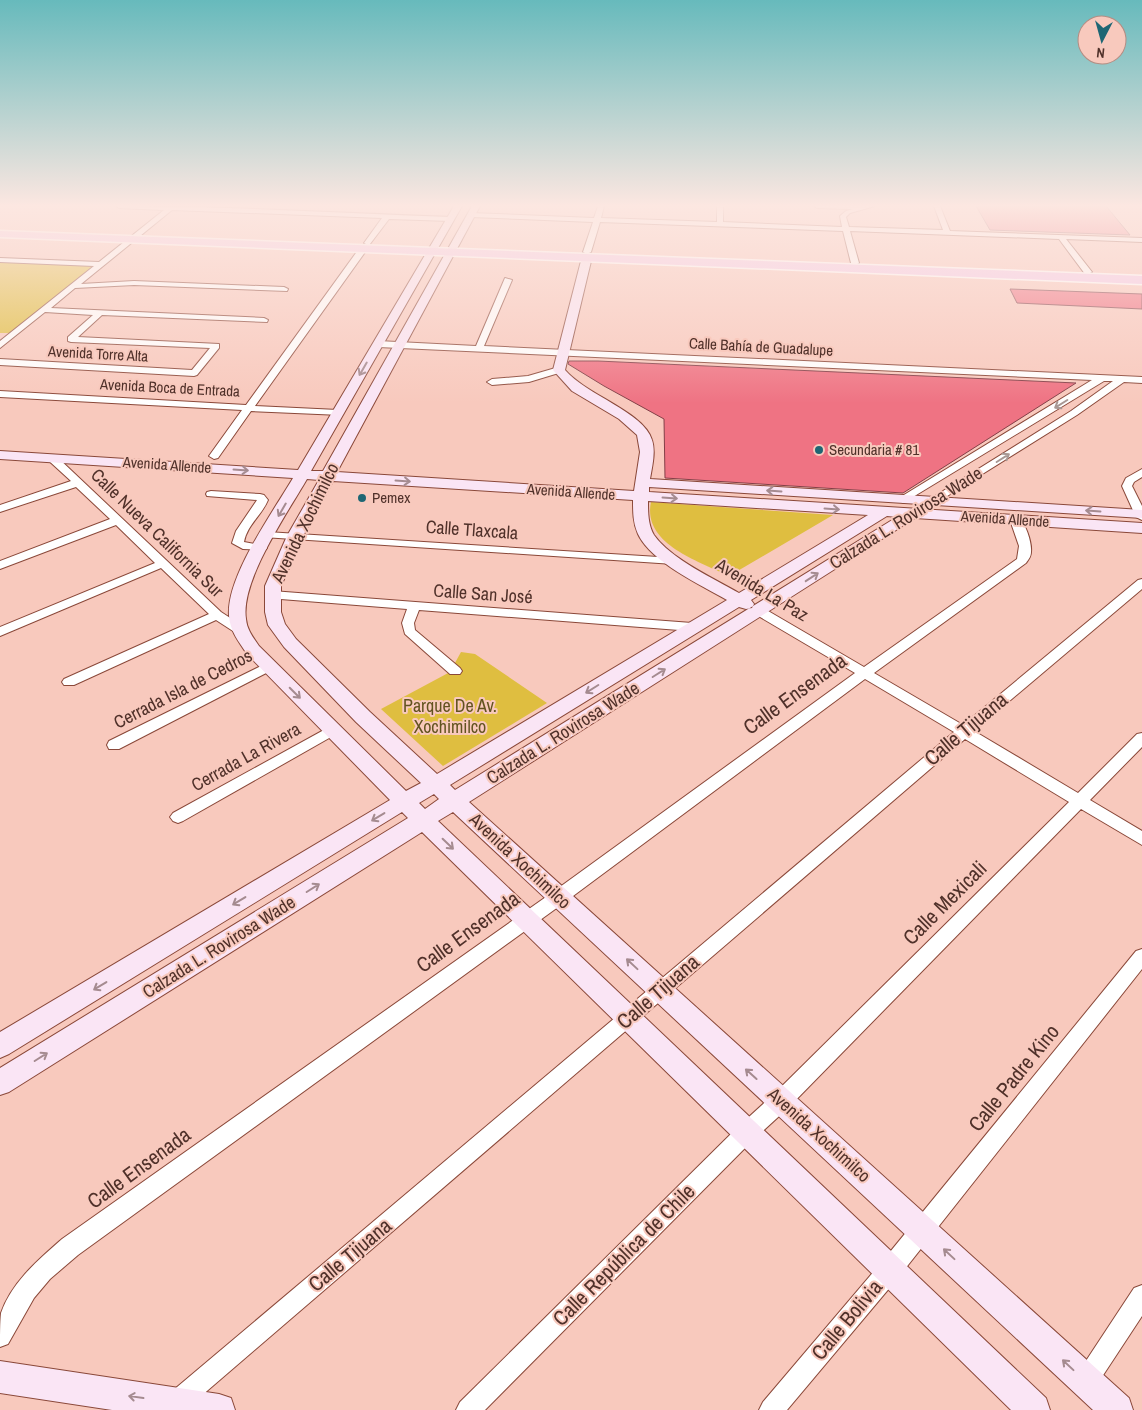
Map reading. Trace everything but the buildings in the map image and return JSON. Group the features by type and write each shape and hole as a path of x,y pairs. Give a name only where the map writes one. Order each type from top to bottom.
{"main road":[{"name":"Avenida Xochimilco","path":"429,272 388,344 330,470 295,536 273,586 273,612 278,625 290,643 363,717 1116,1410"},
{"path":"559,370 583,272"},
{"path":"951,272 1142,280"},
{"path":"1083,272 1142,274"},
{"path":"1011,275 1088,272 1101,279"},
{"name":"Avenida Xochimilco","path":"388,344 338,413 264,542 240,593 236,608 240,630 253,650 268,666 423,820 1034,1410"},
{"name":"Avenida La Paz","path":"559,370 570,383 634,424 645,436 648,446 641,490 642,524 646,534 674,561 759,611"},
{"name":"Calzada L. Rovirosa Wade","path":"0,1046 404,801 436,784 882,512 907,506"},
{"path":"0,1377 219,1410"}],"street":[{"path":"0,345 91,272"},
{"path":"214,456 347,272"},
{"path":"478,348 508,280"},
{"path":"74,286 134,283 284,290"},
{"path":"44,310 264,320"},
{"name":"Avenida Torre Alta","path":"0,362 194,373 216,346 71,339 101,312"},
{"path":"0,334 12,335"},
{"name":"Calle Bahía de Guadalupe","path":"388,344 1142,380"},
{"path":"492,382 529,379 559,370"},
{"name":"Calzada L. Rovirosa Wade","path":"0,1083 759,611 907,506 1102,378"},
{"name":"Calzada L. Rovirosa Wade","path":"907,506 932,501 1074,414 1122,379"},
{"name":"Avenida Boca de Entrada","path":"0,394 338,413"},
{"name":"Avenida Allende","path":"0,444 214,456 306,468"},
{"name":"Avenida Allende","path":"0,455 306,468 907,506 1016,520 1142,519"},
{"name":"Calle Nueva California Sur","path":"52,458 218,616 240,630"},
{"path":"1142,472 1130,480 1127,486 1142,519"},
{"path":"0,509 79,482"},
{"name":"Avenida Allende","path":"641,490 882,512"},
{"name":"Calle Tlaxcala","path":"211,494 260,497 263,500 262,505 238,536 238,543 243,546 295,536 674,561"},
{"name":"Avenida Allende","path":"932,501 1142,519"},
{"path":"0,564 118,520"},
{"name":"Calle Ensenada","path":"0,1336 26,1290 42,1270 70,1247 559,897 864,673 1022,561 1026,556 1026,550 1016,520"},
{"path":"0,632 164,563"},
{"name":"Calle Tijuana","path":"176,1403 963,732 1142,583"},
{"name":"Calle San José","path":"272,595 692,627"},
{"path":"414,606 408,623 409,631 455,670"},
{"name":"Avenida La Paz","path":"759,611 1142,840"},
{"path":"70,682 218,616"},
{"name":"Cerrada Isla de Cedros","path":"114,745 268,666"},
{"name":"Cerrada La Rivera","path":"178,817 333,730"},
{"name":"Calle Mexicali","path":"781,1101 1142,738"},
{"name":"Calle Padre Kino","path":"922,1230 1142,956"},
{"name":"Calle República de Chile","path":"468,1410 746,1133 781,1101"},
{"name":"Calle Bolivia","path":"771,1410 922,1230"},
{"path":"1086,1381 1142,1296"}],"green space":[{"path":"0,272 86,272 11,333 0,333"},
{"path":"651,502 833,515 729,576 689,557 664,540 655,529 651,517"},
{"name":"Parque De Av. Xochimilco","path":"461,652 475,654 547,703 443,766 381,709 450,672"}],"place":[{"name":"Secundaria # 81","path":"819,450"},
{"name":"Pemex","path":"362,498"}]}
